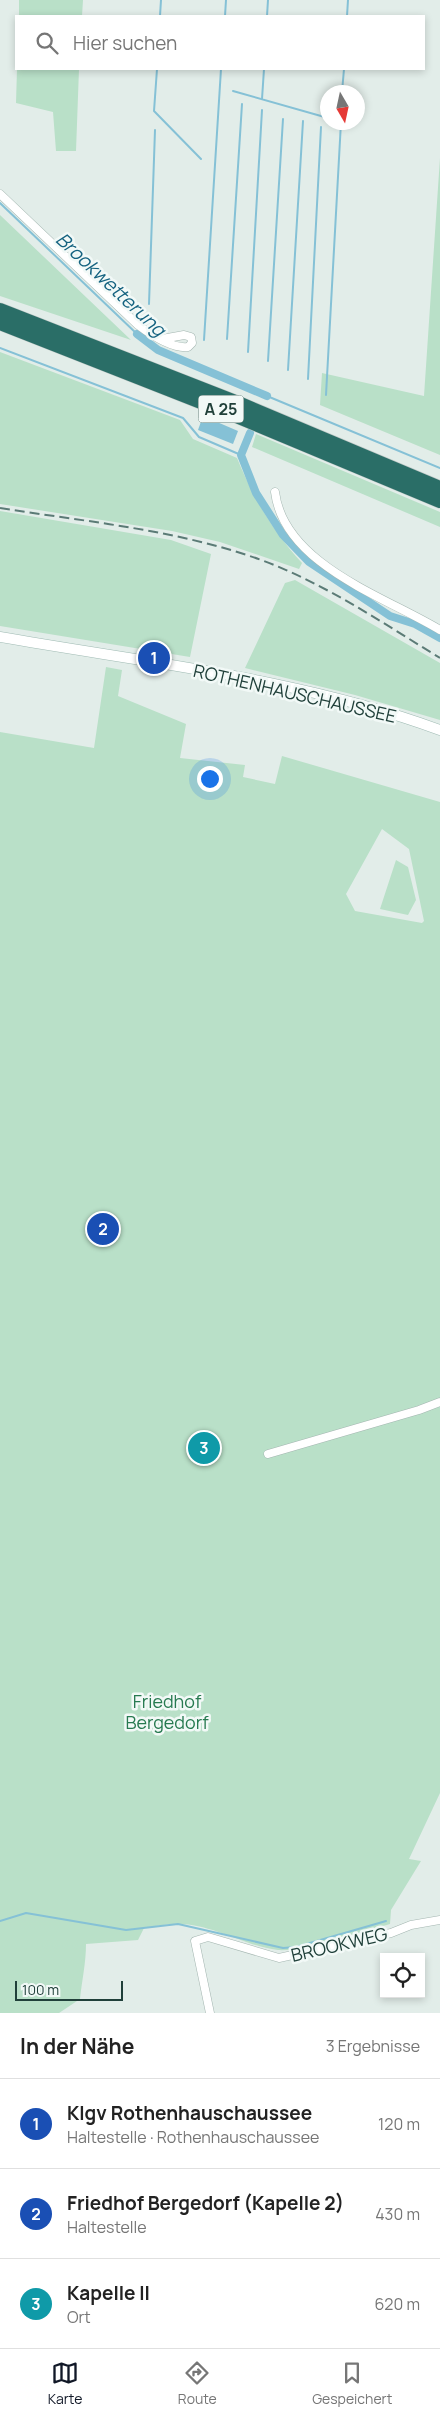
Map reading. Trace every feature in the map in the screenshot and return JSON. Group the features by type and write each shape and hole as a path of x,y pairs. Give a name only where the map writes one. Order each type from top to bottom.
{"highway":[{"name":"A 25","path":"0,310 238,403 440,488"},
{"name":"A 25","path":"0,323 144,378 440,501"}],"main road":[{"name":"ROTHENHAUSCHAUSSEE","path":"0,637 258,680 376,709 440,730"}],"street":[{"path":"0,194 138,325 162,339"},
{"path":"275,492 277,509 292,534 312,554 340,576 440,630"},
{"path":"268,1454 419,1410 440,1402"},
{"name":"BROOKWEG","path":"210,2013 195,1941 208,1937 279,1958 391,1933 411,1925 440,1920"}],"green space":[{"path":"19,0 83,0 82,15 19,15"},
{"path":"17,70 79,70 76,151 56,151 53,112 16,103"},
{"path":"440,158 440,455 320,405 322,373 424,396"},
{"path":"0,215 131,340 0,296"},
{"path":"0,352 180,420 193,439 237,458 265,514 302,563 299,569 220,542 172,531 0,504"},
{"path":"256,434 440,512 440,527 252,447"},
{"path":"0,511 171,540 211,554 190,657 0,626"},
{"path":"295,580 440,663 440,720 355,695 245,668 285,583"},
{"name":"Friedhof Bergedorf","path":"106,667 122,670 118,696 186,724 180,758 245,765 243,777 275,784 282,756 440,802 440,1793 409,1859 421,1861 391,1910 390,1924 289,1950 265,1948 216,1931 191,1925 170,1924 144,1928 138,1940 86,1944 80,1999 59,2013 0,2013 0,732 94,748","holes":["382,829 409,849 424,921 422,923 355,911 346,894"]},
{"path":"396,860 408,867 416,900 408,915 380,909"}],"water":[{"path":"203,416 238,431 233,444 198,430"}],"waterway":[{"path":"160,15 161,0"},
{"path":"225,15 226,0"},
{"path":"267,15 268,0"},
{"path":"347,15 348,0"},
{"path":"157,70 154,111 201,159"},
{"path":"204,340 221,70"},
{"path":"262,99 264,70"},
{"path":"343,85 344,70"},
{"path":"233,91 320,116"},
{"path":"227,339 242,104"},
{"path":"248,352 262,110"},
{"path":"268,361 283,119"},
{"path":"288,370 303,121"},
{"path":"149,304 155,130"},
{"path":"308,379 321,130"},
{"path":"326,395 341,130"},
{"name":"Brookwetterung","path":"0,203 137,334"},
{"name":"Brookwetterung","path":"137,334 158,350 267,396"},
{"path":"0,348 183,418 199,437 241,455"},
{"path":"267,396 440,468"},
{"path":"250,433 241,455 256,493 283,535 309,562 390,616 415,624 440,638"},
{"path":"0,1921 26,1913 126,1930 178,1924 283,1948 296,1947 386,1921"}],"railway":[{"path":"0,508 134,528 232,550 264,561 310,581 376,618 440,658"}],"place":[{"name":"Klgv Rothenhauschaussee","path":"154,658"},
{"name":"Friedhof Bergedorf (Kapelle 2)","path":"103,1229"},
{"name":"Kapelle II","path":"204,1448"}]}
